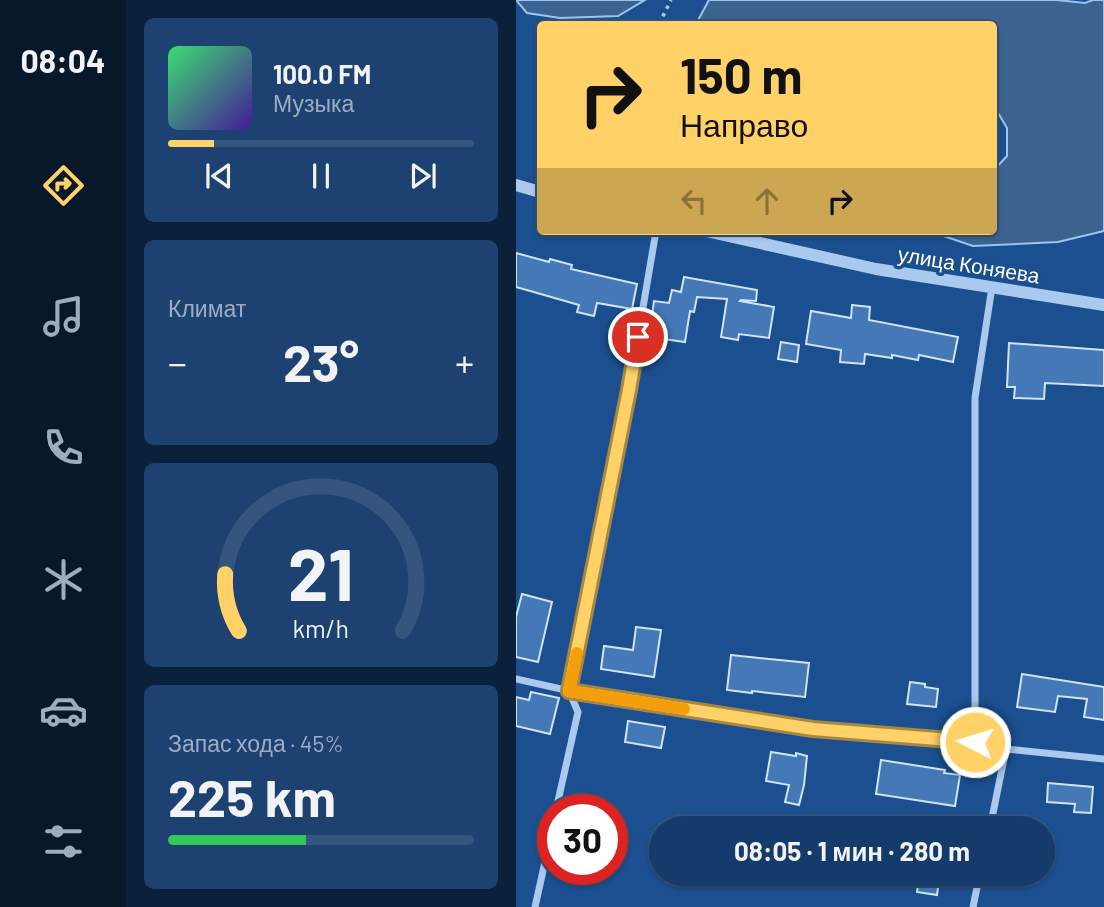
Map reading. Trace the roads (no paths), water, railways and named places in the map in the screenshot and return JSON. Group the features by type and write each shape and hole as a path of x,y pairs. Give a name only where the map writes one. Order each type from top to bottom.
{"street":[{"path":"516,186 537,191"},
{"path":"560,794 578,712 569,691 629,390 655,235"},
{"name":"улица Коняева","path":"724,235 876,269 1104,305"},
{"path":"975,742 975,398 992,287"},
{"path":"516,679 569,691 813,729 975,742 1006,749 1104,758"},
{"path":"992,816 1006,749"},
{"path":"535,907 540,885"},
{"path":"973,907 977,886"}],"water":[{"path":"516,0 645,0 618,16 560,18 527,13"},
{"path":"709,0 1057,0 1085,3 1104,0 1104,231 1058,242 973,246 941,235 997,235 997,167 1007,156 1007,128 997,111 997,21 698,21"}]}
